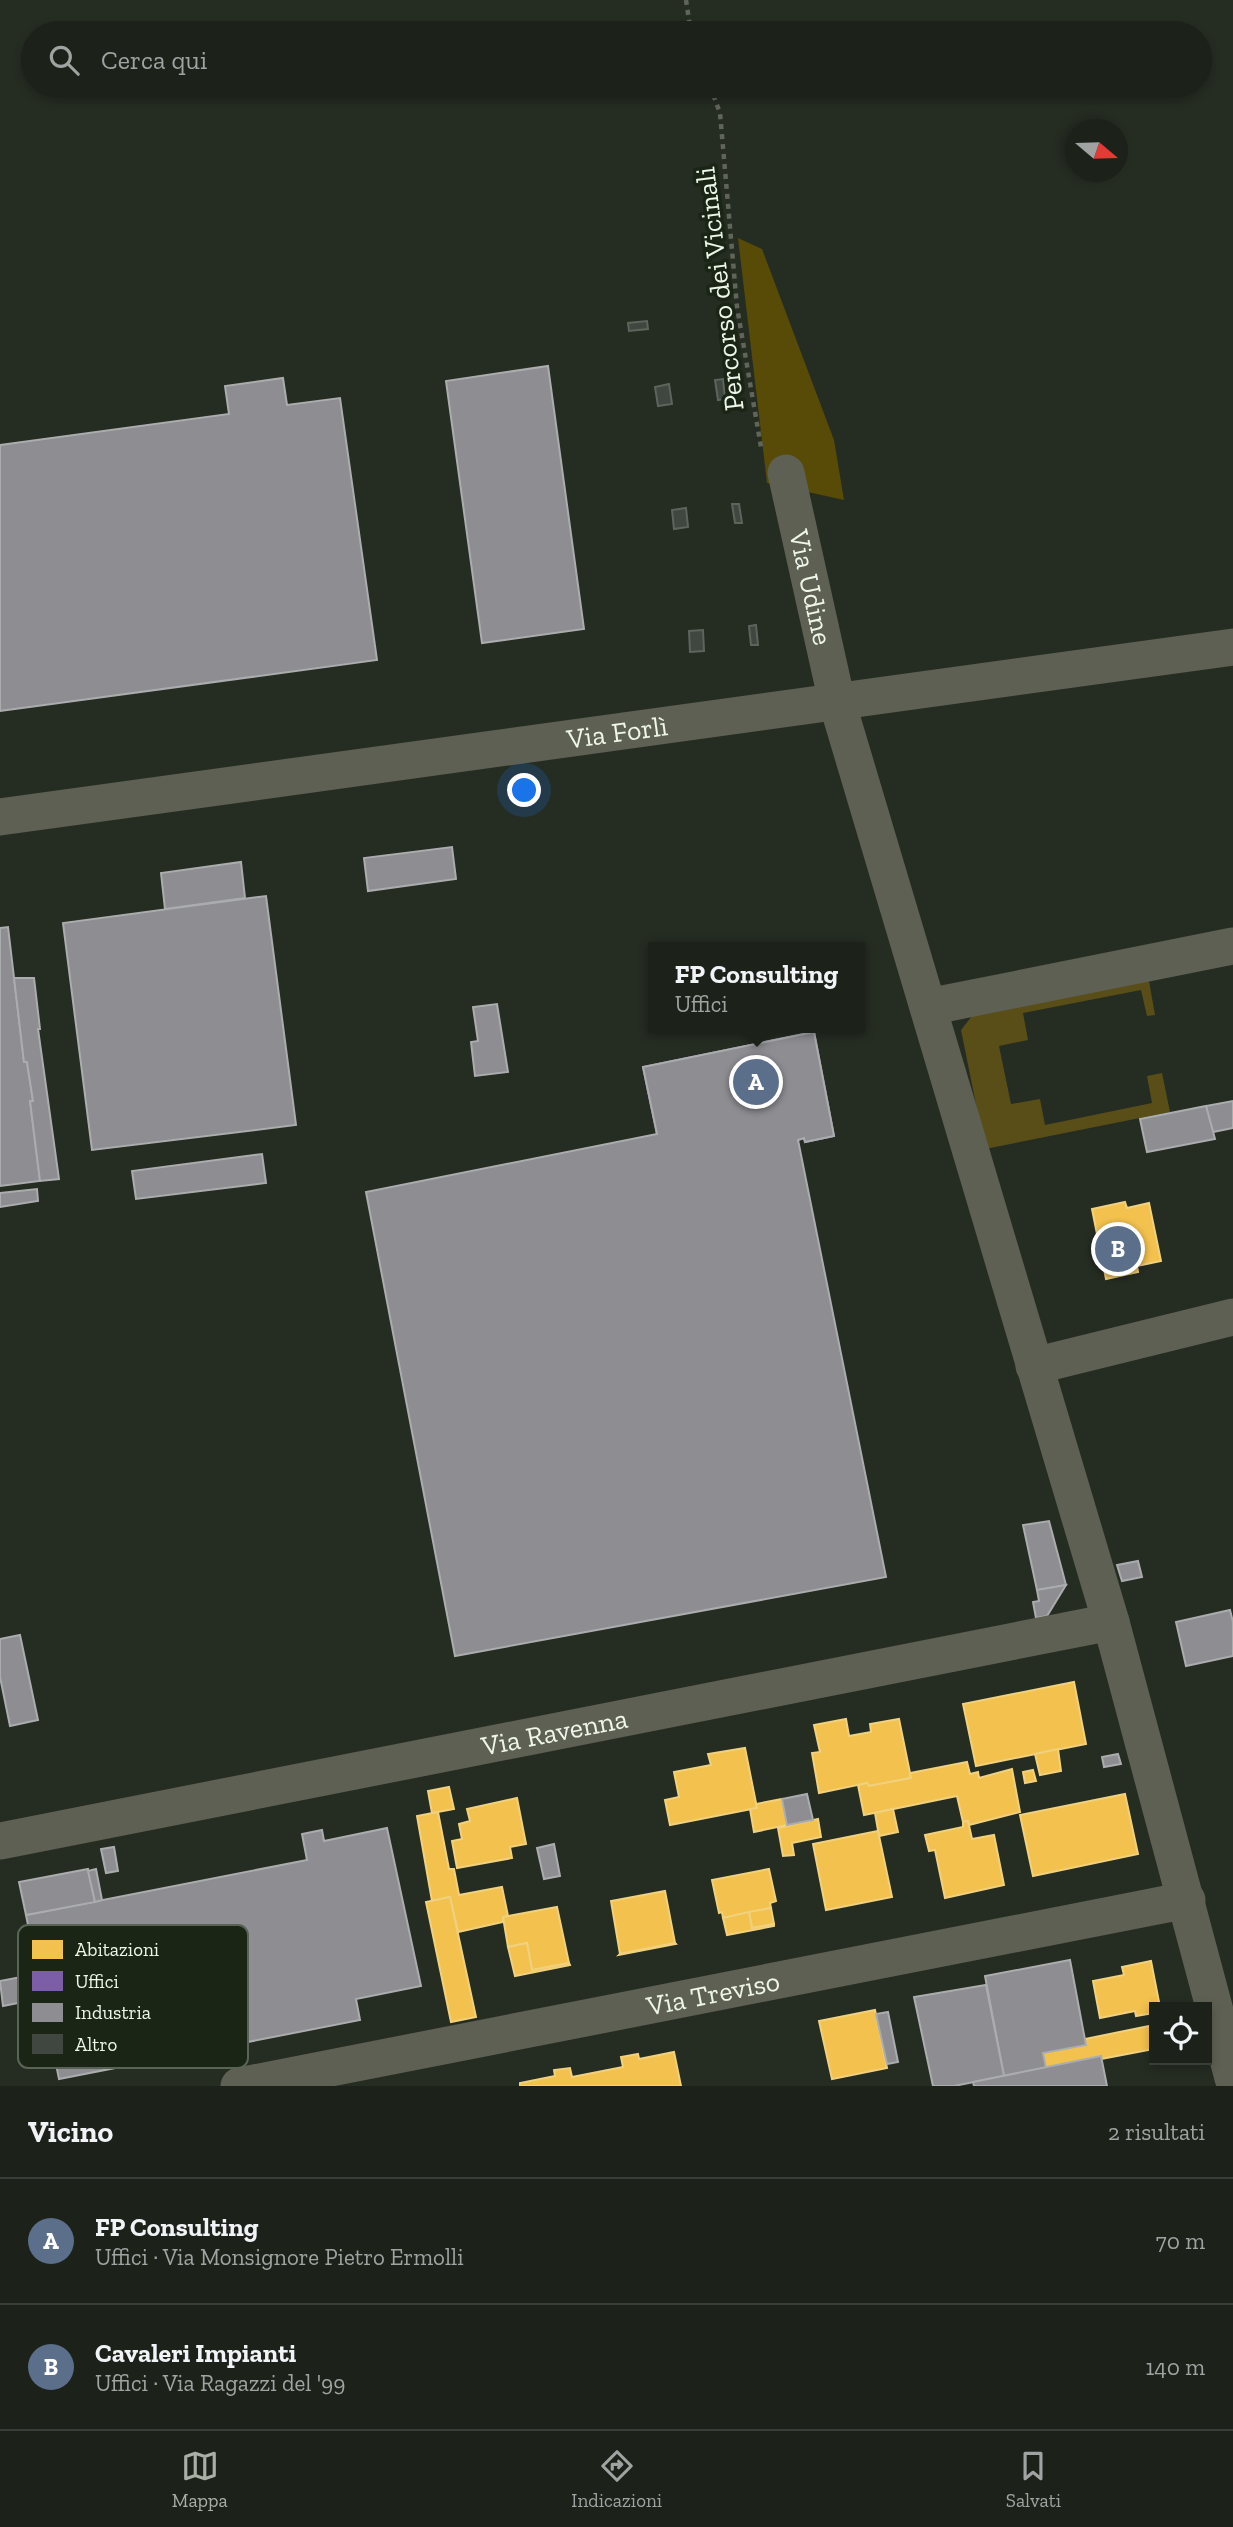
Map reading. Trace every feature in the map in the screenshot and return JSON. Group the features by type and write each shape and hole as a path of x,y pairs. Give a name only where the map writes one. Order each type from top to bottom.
{"street":[{"name":"Via Udine","path":"786,473 837,702 1111,1622 1233,2078"},
{"name":"Via Forlì","path":"0,817 1233,647"},
{"path":"928,1007 1233,946"},
{"path":"1034,1366 1233,1317"},
{"name":"Via Ravenna","path":"0,1842 1111,1622"},
{"name":"Via Treviso","path":"239,2086 1187,1900"}],"path":[{"path":"686,0 689,21"},
{"name":"Percorso dei Vicinali","path":"714,98 720,113 737,307 764,466 786,473"}],"shaded area":[{"path":"738,238 762,249 834,440 844,500 767,483"},
{"path":"1149,981 1155,1015 1147,1016 1141,990 1023,1013 1028,1040 999,1046 1011,1104 1040,1099 1045,1125 1152,1103 1147,1076 1162,1073 1170,1112 985,1149 961,1030 972,1016"}],"building: Abitazioni":[{"path":"1125,1202 1127,1208 1149,1203 1161,1261 1137,1266 1138,1272 1106,1279 1092,1209"},
{"path":"1074,1682 1086,1744 976,1766 963,1704"},
{"path":"846,1719 849,1736 871,1732 870,1724 899,1719 911,1778 869,1786 867,1783 819,1793 812,1753 820,1752 814,1725"},
{"path":"745,1748 757,1808 670,1825 665,1800 679,1797 674,1772 711,1765 708,1754"},
{"path":"1058,1749 1061,1771 1040,1775 1035,1754"},
{"path":"967,1762 970,1774 978,1772 979,1778 1012,1769 1020,1812 969,1825 968,1821 963,1822 957,1796 864,1815 858,1785 867,1783 869,1786 911,1778 910,1773"},
{"path":"1033,1770 1036,1781 1025,1783 1023,1772"},
{"path":"449,1787 454,1809 432,1813 428,1791"},
{"path":"1125,1794 1138,1854 1033,1876 1020,1815"},
{"path":"517,1798 526,1844 510,1847 512,1858 457,1868 452,1841 462,1839 459,1824 470,1821 467,1809"},
{"path":"782,1799 787,1825 754,1832 750,1809 757,1808 756,1804"},
{"path":"893,1809 898,1832 879,1836 875,1813"},
{"path":"438,1812 449,1869 454,1869 459,1895 502,1887 508,1916 503,1917 503,1922 458,1932 450,1897 432,1901 417,1816"},
{"path":"818,1819 821,1837 792,1843 794,1855 783,1856 778,1828"},
{"path":"968,1821 972,1839 994,1835 1004,1885 945,1898 935,1850 929,1851 925,1835 963,1827 963,1822"},
{"path":"878,1831 892,1897 826,1910 813,1844"},
{"path":"769,1869 776,1901 770,1903 771,1908 723,1918 722,1912 719,1913 712,1880"},
{"path":"665,1891 675,1943 620,1954 611,1901"},
{"path":"450,1897 476,2017 451,2022 426,1902"},
{"path":"557,1907 569,1963 532,1970 527,1943 508,1947 503,1917"},
{"path":"771,1908 774,1924 752,1928 749,1912"},
{"path":"749,1912 752,1928 774,1926 727,1935 723,1918"},
{"path":"527,1943 532,1970 569,1963 570,1965 515,1976 508,1947"},
{"path":"676,1944 619,1955 620,1954"},
{"path":"1151,1961 1159,2002 1149,2002 1149,2014 1136,2016 1135,2011 1100,2018 1093,1981 1124,1975 1122,1967"},
{"path":"875,2010 887,2068 832,2079 819,2021"},
{"path":"1149,2026 1149,2050 1101,2059 1101,2056 1046,2068 1043,2053 1086,2045 1085,2039"},
{"path":"674,2052 681,2086 520,2086 520,2083 555,2076 554,2070 570,2068 572,2077 623,2067 621,2057 638,2054 639,2059"}],"building: Uffici":[{"path":"814,1033 834,1136 805,1142 804,1138 798,1140 787,1105 657,1134 643,1067"}],"building: Industria":[{"path":"548,366 584,629 482,643 446,381"},
{"path":"283,378 287,405 340,398 377,660 0,711 0,445 229,414 225,386"},
{"path":"452,847 456,879 368,891 364,858"},
{"path":"241,862 245,898 165,909 161,873"},
{"path":"266,896 296,1125 92,1150 63,923"},
{"path":"8,927 24,1062 27,1062 33,1101 30,1101 40,1181 0,1186 0,928"},
{"path":"14,978 34,978 38,1029 59,1179 40,1181 30,1101 33,1101 27,1062 24,1062"},
{"path":"497,1004 508,1072 475,1076 471,1042 478,1041 473,1007"},
{"path":"814,1033 834,1136 805,1142 804,1138 798,1140 886,1577 455,1656 366,1192 657,1134 643,1067"},
{"path":"1233,1101 1233,1128 1213,1132 1206,1106"},
{"path":"1206,1106 1215,1139 1147,1152 1140,1119"},
{"path":"262,1154 266,1183 136,1199 132,1171"},
{"path":"37,1189 38,1201 0,1207 0,1193"},
{"path":"1049,1521 1066,1585 1037,1590 1023,1525"},
{"path":"1138,1561 1142,1577 1122,1581 1117,1565"},
{"path":"1066,1585 1047,1616 1036,1618 1033,1602 1039,1601 1037,1590"},
{"path":"1230,1610 1233,1622 1233,1656 1186,1666 1176,1622"},
{"path":"20,1635 38,1720 10,1726 0,1677 0,1639"},
{"path":"1118,1754 1121,1764 1104,1767 1102,1757"},
{"path":"807,1794 813,1820 787,1825 782,1799"},
{"path":"387,1828 421,1986 356,1999 360,2020 248,2042 248,1925 28,1925 26,1915 307,1860 302,1834 322,1830 324,1841"},
{"path":"554,1844 560,1876 544,1879 537,1848"},
{"path":"114,1847 118,1871 106,1873 101,1849"},
{"path":"88,1869 95,1902 26,1915 19,1882"},
{"path":"96,1869 102,1900 95,1902 88,1871"},
{"path":"1070,1960 1086,2045 1043,2053 1046,2068 1004,2076 985,1976"},
{"path":"18,1978 18,2003 3,2006 0,1981"},
{"path":"986,1985 1004,2076 954,2086 933,2086 914,1997"},
{"path":"888,2012 898,2062 887,2064 876,2014"},
{"path":"1101,2056 1107,2086 974,2086 973,2082"},
{"path":"57,2068 115,2068 59,2079"}],"building: Altro":[{"path":"647,321 648,329 629,331 628,323"},
{"path":"723,379 725,399 718,400 715,380"},
{"path":"669,384 672,404 658,406 655,387"},
{"path":"732,504 739,504 742,523 735,523"},
{"path":"686,508 688,527 674,529 672,510"},
{"path":"756,625 758,645 751,645 749,626"},
{"path":"703,630 704,651 690,652 689,631"}],"place":[{"name":"FP Consulting","path":"756,1082"},
{"name":"Cavaleri Impianti","path":"1118,1249"}]}
